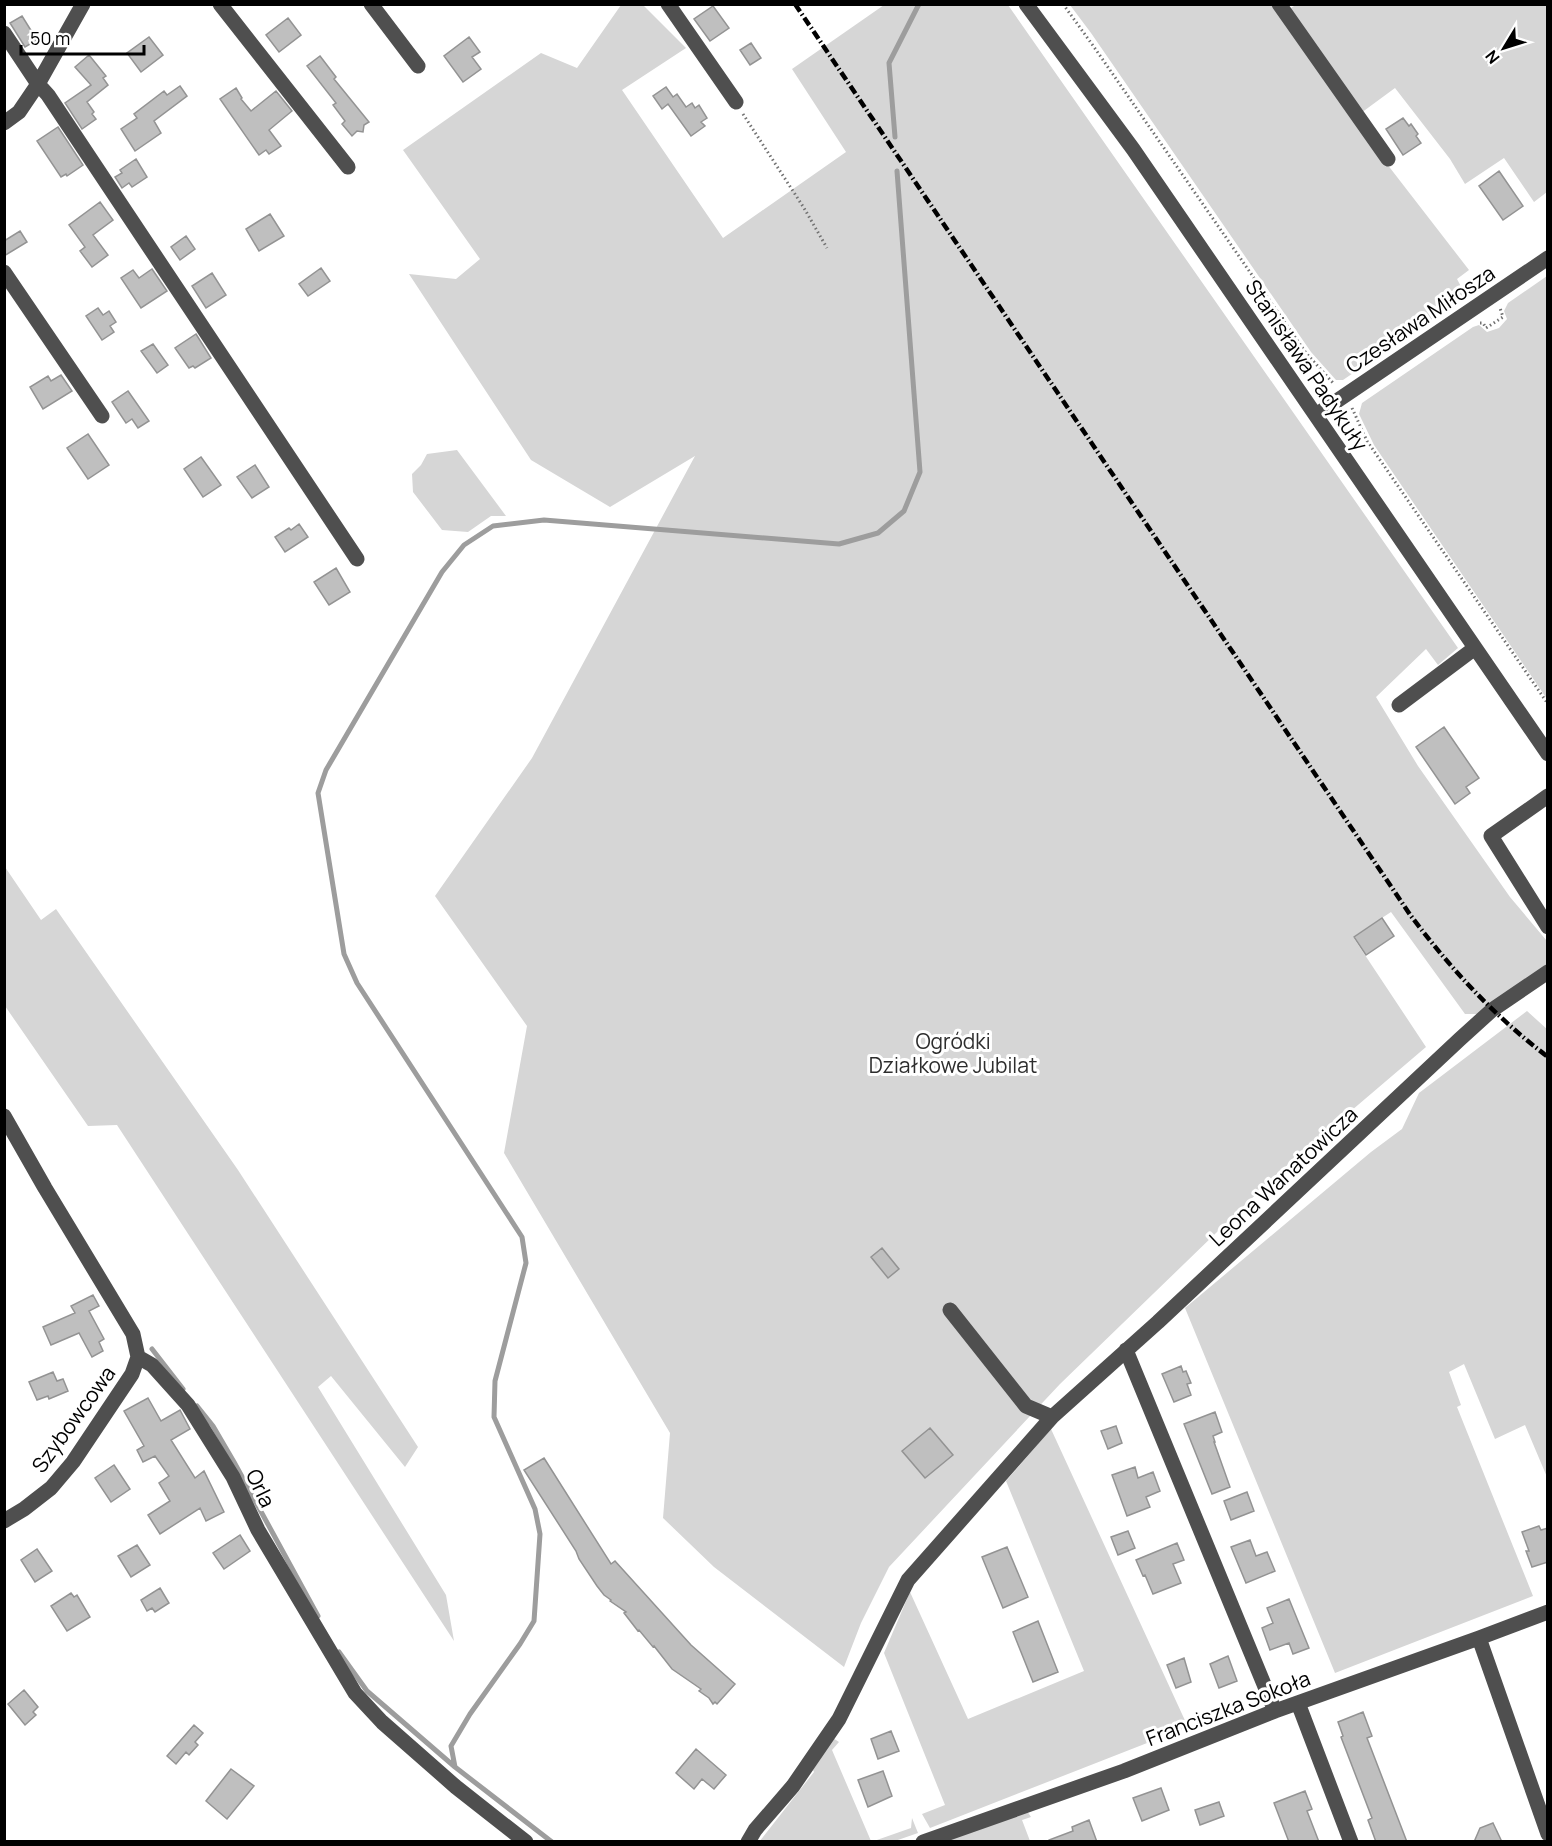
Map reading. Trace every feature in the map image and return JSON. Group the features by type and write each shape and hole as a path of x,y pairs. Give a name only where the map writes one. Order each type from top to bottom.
{"street":[{"path":"4,123 19,112 38,84 83,4"},
{"path":"220,4 348,168"},
{"path":"371,4 418,66"},
{"path":"668,4 736,102"},
{"name":"Stanisława Padykuły","path":"1026,4 1133,148 1548,754"},
{"path":"1279,4 1388,159"},
{"path":"4,33 48,95 357,559"},
{"name":"Czesława Miłosza","path":"1316,415 1548,258"},
{"path":"4,272 102,416"},
{"path":"1399,705 1475,648"},
{"path":"1548,796 1491,836 1548,927"},
{"name":"Leona Wanatowicza","path":"748,1842 755,1830 793,1786 839,1719 908,1580 1052,1417 1492,1010 1548,972"},
{"path":"4,1116 133,1334 138,1357"},
{"path":"950,1310 1026,1406 1052,1417"},
{"path":"1126,1350 1275,1711"},
{"name":"Szybowcowa","path":"4,1521 51,1488 73,1462 132,1374 138,1357"},
{"name":"Orla","path":"138,1357 152,1365 188,1405 233,1477 258,1530 355,1693 382,1722 456,1787 526,1842"},
{"name":"Franciszka Sokoła","path":"923,1842 1124,1771 1275,1711 1548,1612"},
{"path":"1479,1638 1548,1834"},
{"path":"1298,1703 1351,1842"}],"path":[{"path":"1063,4 1306,353 1338,387 1352,406 1367,441 1548,704"},
{"path":"736,102 827,248"},
{"path":"1486,328 1503,316"}],"green space":[{"path":"1297,4 1547,5 1547,192 1534,202 1504,158 1465,184 1450,159 1395,88 1361,113 1288,10"},
{"name":"Ogródki Działkowe Jubilat","path":"621,5 643,5 686,48 622,90 723,238 846,152 792,69 884,5 1008,5 1458,648 1438,665 1426,649 1376,697 1418,766 1510,897 1547,941 1547,966 1481,1014 1465,1014 1391,912 1353,937 1426,1047 1277,1174 1060,1384 889,1567 861,1623 844,1667 714,1567 663,1518 670,1433 504,1153 527,1026 435,896 532,758 695,456 610,507 531,460 409,274 456,279 480,259 403,150 541,53 577,68"},
{"path":"1070,5 1272,5 1387,164 1469,270 1457,279 1466,296 1343,380 1336,380 1311,352"},
{"path":"1547,276 1547,699 1374,445 1359,414 1362,403 1473,327 1479,325 1487,332 1499,328 1507,319 1504,311 1508,303"},
{"path":"457,450 506,516 491,516 468,532 442,530 413,492 412,474 427,454"},
{"path":"5,867 41,920 56,909 238,1170 418,1447 405,1467 331,1376 318,1387 446,1595 454,1641 117,1125 88,1126 5,1006"},
{"path":"1527,1011 1548,1030 1547,1477 1525,1425 1495,1439 1464,1364 1449,1372 1461,1405 1457,1407 1533,1596 1335,1673 1185,1308 1371,1152 1402,1129 1419,1093"},
{"path":"1051,1429 1188,1727 930,1828 922,1814 945,1805 884,1653 910,1592 968,1719 1084,1671 1006,1481"},
{"path":"833,1738 839,1742 832,1750 871,1841 759,1842 814,1772 813,1770"},
{"path":"1027,1811 1031,1817 1022,1820 1030,1841 939,1842"},
{"path":"912,1818 918,1833 895,1841 874,1841 911,1828"}],"building":[{"path":"713,6 729,28 710,41 694,19"},
{"path":"22,16 37,40 25,47 10,23"},
{"path":"288,18 301,35 279,52 266,35"},
{"path":"149,37 163,55 141,72 127,53"},
{"path":"469,37 480,52 472,57 481,69 463,82 444,56"},
{"path":"751,43 761,58 750,65 740,50"},
{"path":"89,55 106,76 103,78 108,85 87,102 96,119 82,129 65,103 91,85 75,67"},
{"path":"320,56 336,77 334,79 369,122 364,125 363,132 357,131 352,136 342,124 345,121 333,105 336,103 307,66"},
{"path":"180,86 187,96 154,121 161,133 135,151 121,129 137,118 134,114 164,91 167,95"},
{"path":"666,87 673,97 677,94 686,107 692,103 695,108 699,105 707,118 701,122 705,126 691,136 668,104 662,109 653,96"},
{"path":"236,88 241,99 251,111 276,91 292,111 269,130 281,146 269,154 266,150 259,155 220,99"},
{"path":"1403,118 1409,126 1411,124 1421,143 1403,155 1386,129"},
{"path":"58,127 83,165 67,176 66,174 61,177 37,141"},
{"path":"136,159 147,177 132,187 129,183 122,188 115,177 122,173 120,170"},
{"path":"1499,171 1523,206 1503,220 1479,186"},
{"path":"100,202 113,220 93,235 108,255 92,267 80,251 85,247 69,225"},
{"path":"270,214 284,236 259,251 246,229"},
{"path":"20,231 27,242 4,256 4,241"},
{"path":"186,236 195,249 180,260 171,247"},
{"path":"321,268 330,281 308,296 299,284"},
{"path":"152,269 167,291 141,308 121,278 133,270 139,278"},
{"path":"212,273 226,295 206,308 192,286"},
{"path":"98,308 103,315 109,311 116,322 110,326 114,332 102,340 86,316"},
{"path":"196,334 211,358 195,368 193,366 189,368 175,348"},
{"path":"153,344 168,365 157,373 141,351"},
{"path":"61,375 72,391 43,409 30,387 48,376 51,381"},
{"path":"128,391 149,421 138,428 132,419 126,423 112,402"},
{"path":"88,434 109,465 88,479 67,448"},
{"path":"201,457 221,485 203,497 184,469"},
{"path":"255,465 269,487 252,498 237,477"},
{"path":"299,524 308,537 285,552 275,537"},
{"path":"336,568 350,592 329,605 314,582"},
{"path":"1444,727 1479,778 1466,787 1470,793 1455,804 1416,747"},
{"path":"1382,918 1394,936 1366,955 1354,937"},
{"path":"882,1248 899,1269 888,1278 871,1257"},
{"path":"93,1295 99,1306 89,1311 104,1339 99,1342 103,1351 92,1357 79,1333 51,1345 43,1327 75,1313 71,1306"},
{"path":"1181,1366 1191,1383 1187,1384 1191,1395 1174,1402 1162,1374"},
{"path":"53,1372 57,1381 63,1379 68,1391 49,1399 48,1396 37,1400 29,1382"},
{"path":"148,1398 161,1421 180,1410 190,1429 171,1440 195,1478 204,1471 224,1512 206,1521 200,1508 160,1534 148,1515 170,1501 159,1483 169,1476 155,1456 143,1462 137,1450 144,1446 124,1411"},
{"path":"1215,1412 1222,1432 1213,1436 1214,1442 1230,1487 1212,1494 1184,1424"},
{"path":"1116,1426 1122,1443 1108,1449 1101,1431"},
{"path":"930,1428 953,1455 925,1478 902,1451"},
{"path":"544,1458 611,1564 615,1561 691,1645 735,1684 717,1704 715,1702 713,1704 699,1691 701,1689 672,1669 654,1646 638,1631 624,1613 626,1612 610,1601 597,1586 524,1470"},
{"path":"114,1465 130,1489 111,1502 95,1478"},
{"path":"1135,1467 1138,1478 1153,1472 1160,1491 1146,1497 1150,1507 1127,1516 1112,1475"},
{"path":"1247,1492 1254,1511 1231,1520 1224,1501"},
{"path":"1539,1526 1541,1530 1548,1528 1548,1562 1532,1567 1522,1532"},
{"path":"1128,1531 1135,1548 1118,1555 1111,1537"},
{"path":"240,1535 250,1551 224,1569 213,1553"},
{"path":"1250,1540 1256,1556 1267,1552 1275,1571 1246,1583 1231,1547"},
{"path":"1177,1543 1184,1560 1173,1564 1181,1583 1153,1594 1136,1560"},
{"path":"137,1545 150,1565 131,1577 118,1556"},
{"path":"1007,1547 1028,1597 1003,1608 982,1557"},
{"path":"37,1549 52,1571 35,1582 21,1560"},
{"path":"160,1588 169,1603 155,1612 152,1608 147,1611 141,1600"},
{"path":"71,1593 74,1597 77,1595 90,1617 67,1631 51,1606"},
{"path":"1289,1599 1309,1648 1293,1654 1289,1643 1270,1650 1262,1628 1273,1623 1267,1608"},
{"path":"1038,1621 1058,1672 1033,1682 1013,1632"},
{"path":"1228,1656 1237,1681 1219,1688 1210,1664"},
{"path":"1184,1658 1191,1682 1176,1688 1167,1665"},
{"path":"24,1690 38,1707 33,1712 36,1715 25,1725 8,1704"},
{"path":"1363,1712 1372,1736 1367,1738 1407,1842 1376,1842 1368,1820 1372,1818 1341,1737 1343,1736 1338,1722"},
{"path":"194,1725 203,1733 195,1742 198,1745 189,1755 186,1752 176,1764 167,1756"},
{"path":"891,1731 899,1751 878,1759 871,1739"},
{"path":"696,1749 726,1775 714,1789 702,1779 694,1789 676,1773"},
{"path":"231,1769 254,1786 227,1819 206,1801"},
{"path":"883,1771 892,1796 868,1807 858,1780"},
{"path":"1161,1788 1169,1810 1142,1821 1133,1798"},
{"path":"1305,1791 1312,1809 1307,1811 1319,1842 1289,1842 1274,1803"},
{"path":"1219,1802 1224,1816 1200,1825 1195,1810"},
{"path":"1089,1820 1097,1842 1049,1842 1049,1840 1073,1831 1072,1827"},
{"path":"1493,1823 1502,1842 1474,1842 1480,1828"}],"waterway":[{"path":"895,137 889,63 919,4"},
{"path":"455,1767 451,1746 470,1714 534,1621 540,1534 535,1509 494,1417 495,1381 526,1263 522,1237 357,983 344,954 318,793 326,770 442,572 464,545 493,526 544,520 839,544 878,533 904,511 920,472 897,171"},
{"path":"152,1349 183,1389"},
{"path":"197,1406 213,1426 234,1462 318,1616"},
{"path":"339,1652 367,1691 455,1767 552,1842"}],"railway":[{"path":"795,4 1411,916 1474,991 1509,1025 1548,1057"}]}
